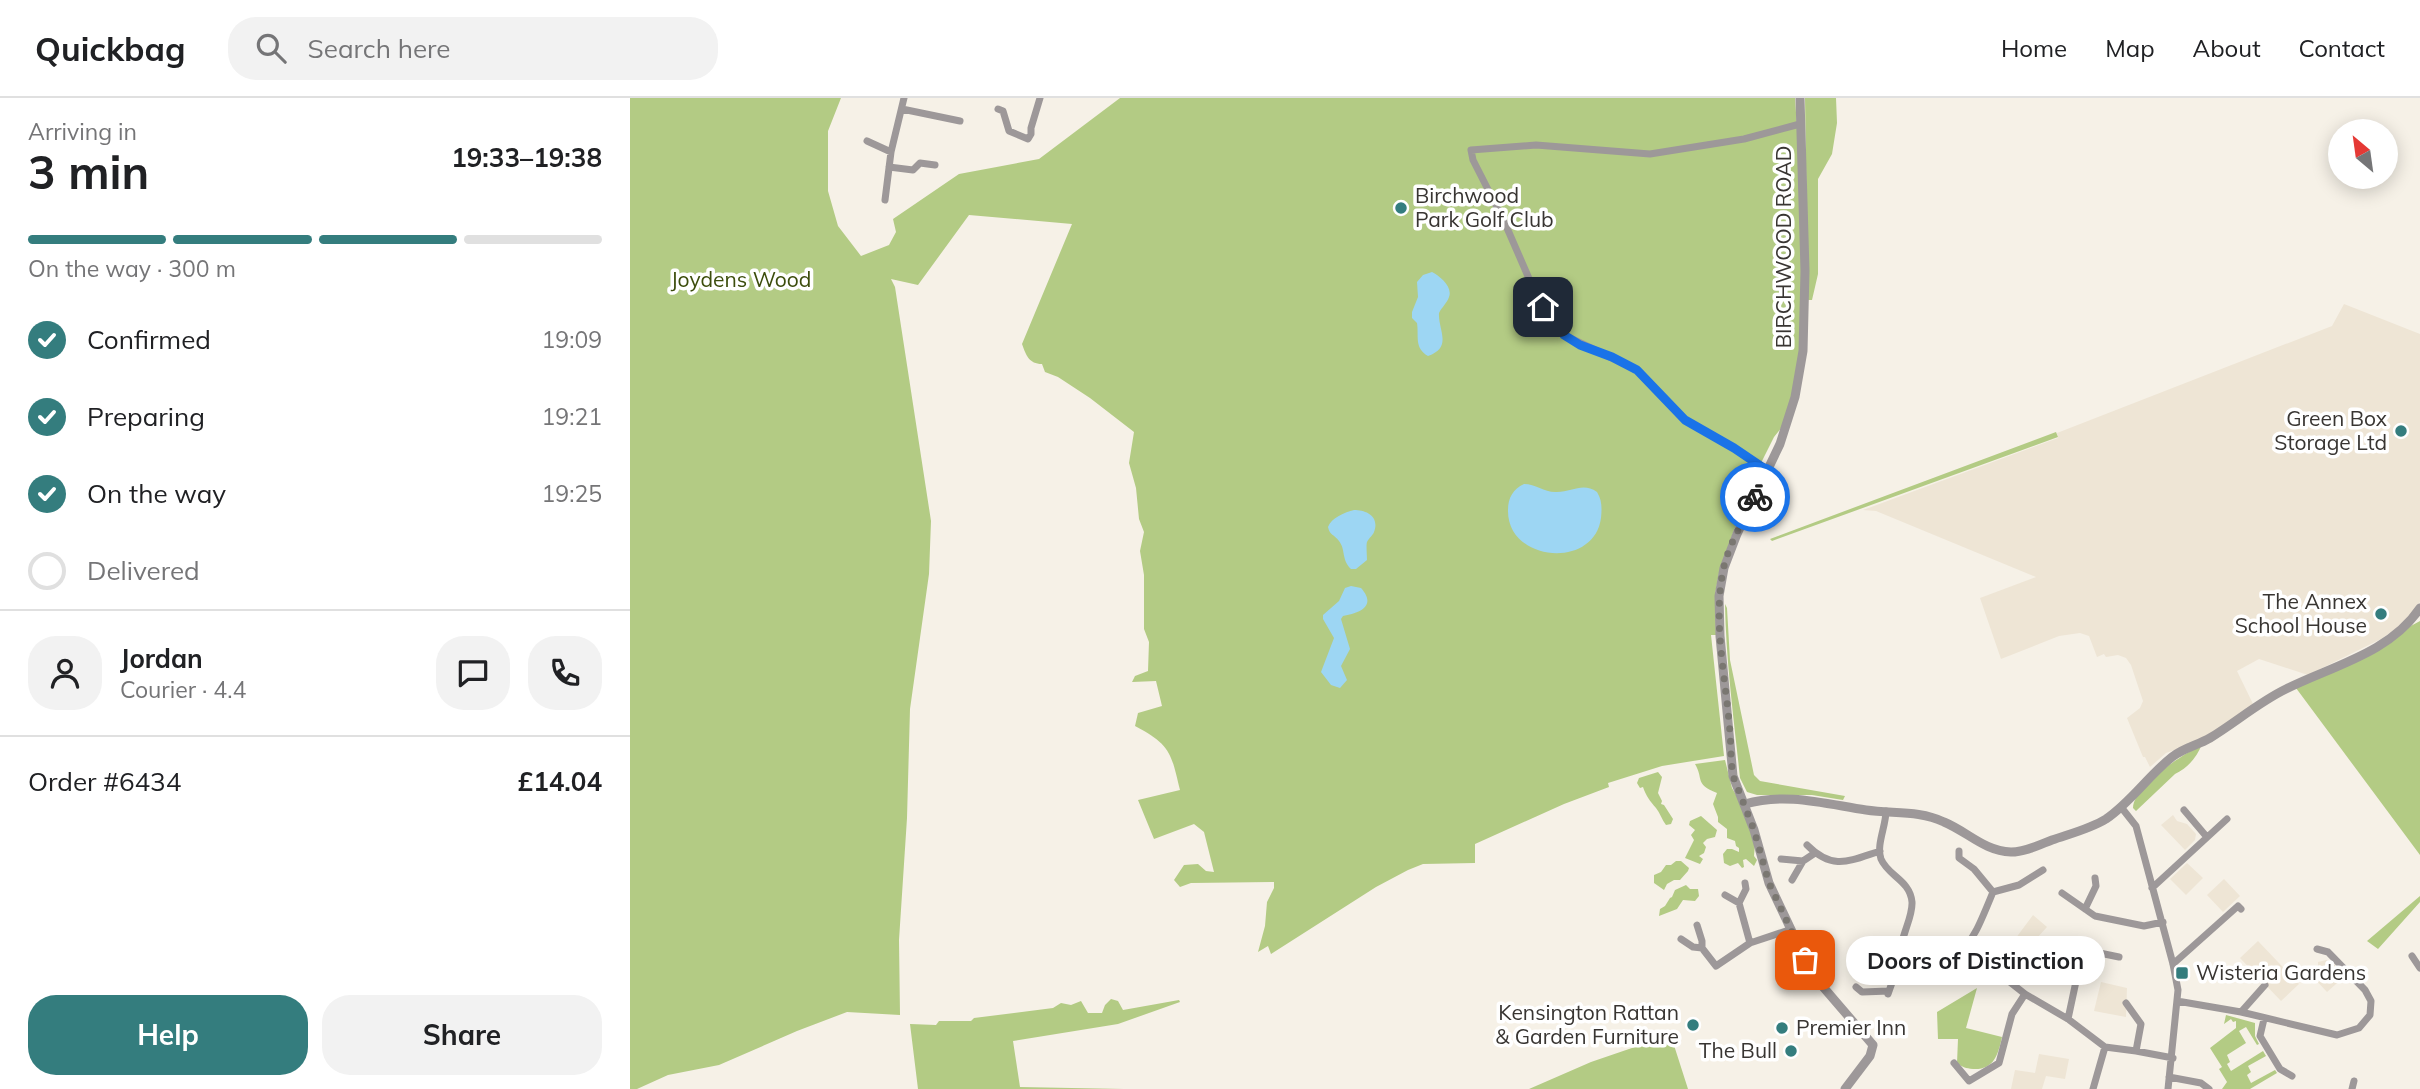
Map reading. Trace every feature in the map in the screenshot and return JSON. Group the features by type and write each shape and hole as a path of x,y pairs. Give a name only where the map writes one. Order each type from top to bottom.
{"street":[{"path":"885,200 891,152 904,98"},
{"path":"998,109 1003,111 1009,131 1028,139 1040,98"},
{"name":"BIRCHWOOD ROAD","path":"1800,98 1805,284 1803,351 1790,416 1724,568 1719,596 1720,636 1732,767 1769,883 1789,930 1818,982 1872,1042 1870,1056 1845,1089"},
{"path":"902,109 960,121"},
{"path":"1768,471 1685,420 1637,370 1564,335 1534,290 1504,221 1473,160 1471,150 1536,145 1650,154 1744,139 1800,124"},
{"path":"867,141 891,152"},
{"path":"889,167 913,170 920,163 935,164"},
{"path":"1745,804 1755,801 1814,800 1869,810 1914,813 1944,822 1991,849 2016,852 2100,822 2122,807 2172,757 2212,736 2284,690 2360,656 2408,625 2420,609"},
{"path":"2122,807 2136,826 2178,990 2168,1089"},
{"path":"2184,810 2206,836"},
{"path":"1856,987 1862,992 1888,993 1900,960 1900,940 1912,909 1907,886 1884,863 1880,851 1886,811"},
{"path":"2152,888 2227,818"},
{"path":"1807,845 1815,853 1840,863 1880,851"},
{"path":"1792,880 1803,861 1815,853"},
{"path":"1951,862 1959,854 1993,892"},
{"path":"1781,859 1803,861"},
{"path":"1993,892 2019,885 2043,870"},
{"path":"2085,909 2096,887 2095,878"},
{"path":"1745,883 1746,889 1739,903 1750,943"},
{"path":"1900,960 1933,961 1962,950 1977,931 1993,892"},
{"path":"2062,893 2095,916 2144,926 2162,922"},
{"path":"1725,895 1739,903"},
{"path":"2173,964 2238,906 2241,909"},
{"path":"1696,925 1702,948 1716,965 1750,943 1789,930"},
{"path":"1681,939 1693,947 1702,948"},
{"path":"2177,1001 2241,1012 2337,1035 2355,1031 2367,1021 2371,1009 2369,996 2328,952 2317,949"},
{"path":"2068,1019 2078,972 2075,952 2085,950 2119,957"},
{"path":"2412,956 2420,968"},
{"path":"1993,969 2003,972 2025,994 2068,1019 2105,1047 2172,1058"},
{"path":"2241,1012 2265,985"},
{"path":"1954,1063 1969,1081 1997,1066 2002,1058 2012,1014 2025,994"},
{"path":"2126,1003 2141,1024 2136,1051"},
{"path":"2264,1019 2260,1036 2280,1069 2292,1076"},
{"path":"2093,1089 2105,1047"},
{"path":"2169,1077 2201,1083 2209,1089"}],"shaded area":[{"path":"2344,304 2420,334 2420,602 2404,623 2381,639 2308,675 2259,659 2237,671 2254,706 2202,740 2166,753 2150,767 2127,718 2140,708 2143,701 2126,658 2118,655 2106,657 2104,654 2097,657 2089,636 2080,633 2059,636 2001,659 1980,598 2036,577 1876,511 1863,510 2058,438 2057,433 2332,326"},
{"path":"2173,815 2196,834 2195,840 2185,850 2161,825"},
{"path":"2187,863 2203,878 2186,895 2170,879"},
{"path":"2224,879 2240,896 2223,912 2207,895"},
{"path":"2033,915 2047,927 2037,938 2043,942 2029,959 2024,959 2013,974 1998,962"},
{"path":"2258,941 2299,984 2281,1001 2240,958"},
{"path":"2326,960 2333,963 2345,976 2327,992 2311,975 2318,969 2318,962"},
{"path":"2101,982 2127,988 2126,1017 2094,1011"},
{"path":"2039,1054 2069,1059 2065,1079 2046,1076 2042,1089 2011,1089 2015,1070 2035,1073"}],"green space":[{"name":"Joydens Wood","path":"630,98 841,98 828,131 828,191 838,226 861,256 889,245 896,232 893,219 959,174 1039,159 1120,98 1795,98 1803,213 1805,320 1790,417 1774,437 1761,463 1752,460 1760,473 1734,530 1719,573 1715,594 1716,635 1711,635 1724,756 1662,766 1608,783 1609,787 1475,844 1475,863 1423,864 1408,870 1376,887 1271,954 1268,946 1258,952 1265,926 1267,902 1274,882 1191,883 1180,887 1174,880 1184,865 1198,864 1206,871 1214,872 1204,832 1194,824 1154,839 1138,800 1180,790 1168,751 1156,739 1135,726 1138,713 1162,706 1156,681 1132,682 1135,676 1148,671 1149,642 1144,629 1144,575 1140,551 1144,532 1139,519 1136,488 1129,463 1134,432 1090,398 1058,377 1045,372 1042,364 1029,358 1022,344 1072,224 969,215 918,285 891,279 895,287 931,521 929,574 910,709 907,818 899,940 900,1015 847,1012 719,1065 668,1075 637,1089 630,1089"},
{"path":"1805,98 1836,98 1837,123 1832,154 1818,179 1818,274 1812,300 1808,300"},
{"path":"2056,432 2058,437 1772,541 1770,539"},
{"path":"1725,604 1730,660 1754,775 1760,781 1845,796 1843,800 1812,795 1757,795 1747,792 1740,778"},
{"path":"2420,621 2420,855 2296,688"},
{"path":"2202,744 2188,765 2136,811 2133,808 2135,799 2150,781"},
{"path":"1725,760 1732,788 1743,807 1755,844 1754,856 1757,860 1754,866 1746,859 1743,860 1742,868 1738,863 1730,866 1724,863 1723,854 1727,849 1739,852 1739,848 1735,841 1727,838 1727,829 1718,822 1713,804 1717,793 1702,784 1695,764"},
{"path":"1658,772 1662,777 1658,793 1661,804 1673,819 1671,824 1666,825 1643,787 1640,788 1637,783 1639,778"},
{"path":"1701,816 1717,830 1715,837 1703,843 1706,847 1704,853 1699,856 1703,859 1700,864 1685,858 1694,840 1691,835 1695,830 1689,825 1690,821"},
{"path":"1676,861 1681,861 1689,868 1688,871 1680,880 1667,884 1664,890 1654,883 1654,875"},
{"path":"1686,885 1690,889 1698,889 1699,896 1695,901 1683,900 1677,909 1659,916 1660,909 1675,890"},
{"path":"2420,896 2420,902 2378,949 2367,941"},
{"path":"1977,988 1966,1028 2002,1037 1994,1060 1986,1067 1973,1069 1957,1063 1958,1039 1938,1039 1937,1012"},
{"path":"1111,999 1118,1001 1123,1010 1179,1000 1180,1002 1118,1024 1013,1041 1020,1087 1124,1089 918,1089 910,1024 936,1025 939,1021 971,1021 974,1018 1053,1008 1061,1003 1071,1005 1081,1001 1088,1013 1102,1013"},
{"path":"2226,1015 2255,1023 2255,1036 2259,1044 2257,1045 2246,1027 2239,1031 2246,1043 2227,1055 2230,1062 2227,1064 2231,1071 2263,1051 2266,1056 2248,1066 2251,1072 2247,1075 2251,1083 2275,1070 2277,1073 2250,1089 2222,1089 2227,1082 2219,1069 2222,1067 2210,1048 2236,1028 2236,1021 2231,1019 2224,1024"},
{"path":"1667,1036 1672,1039 1688,1089 1529,1089 1591,1062"}],"water":[{"path":"1432,272 1445,282 1450,293 1439,313 1442,343 1436,352 1428,356 1419,345 1417,323 1412,318 1412,312 1418,297 1417,282 1423,275"},
{"path":"1524,484 1553,492 1587,488 1597,492 1602,511 1595,535 1583,546 1568,552 1552,553 1535,549 1521,540 1511,527 1508,510 1512,494"},
{"path":"1354,510 1371,515 1375,526 1367,542 1367,560 1356,569 1351,569 1341,544 1328,527 1335,518"},
{"path":"1345,588 1361,588 1366,594 1367,604 1360,611 1341,619 1350,649 1341,666 1347,680 1340,688 1331,685 1321,672 1334,638 1323,615 1339,601"}],"way so far":[{"path":"1755,497 1724,568 1719,596 1731,759 1733,776 1754,830 1769,883 1805,960"}],"place":[{"name":"Birchwood Park Golf Club","path":"1401,208"},
{"name":"Green Box Storage Ltd","path":"2401,431"},
{"name":"The Annex School House","path":"2381,614"},
{"name":"Doors of Distinction","path":"1805,960"},
{"name":"Wisteria Gardens","path":"2182,973"},
{"name":"Kensington Rattan & Garden Furniture","path":"1693,1025"},
{"name":"Premier Inn","path":"1782,1028"},
{"name":"The Bull","path":"1791,1051"}],"route":[{"path":"1543,307 1564,335 1637,370 1685,420 1768,471 1755,497"}]}
